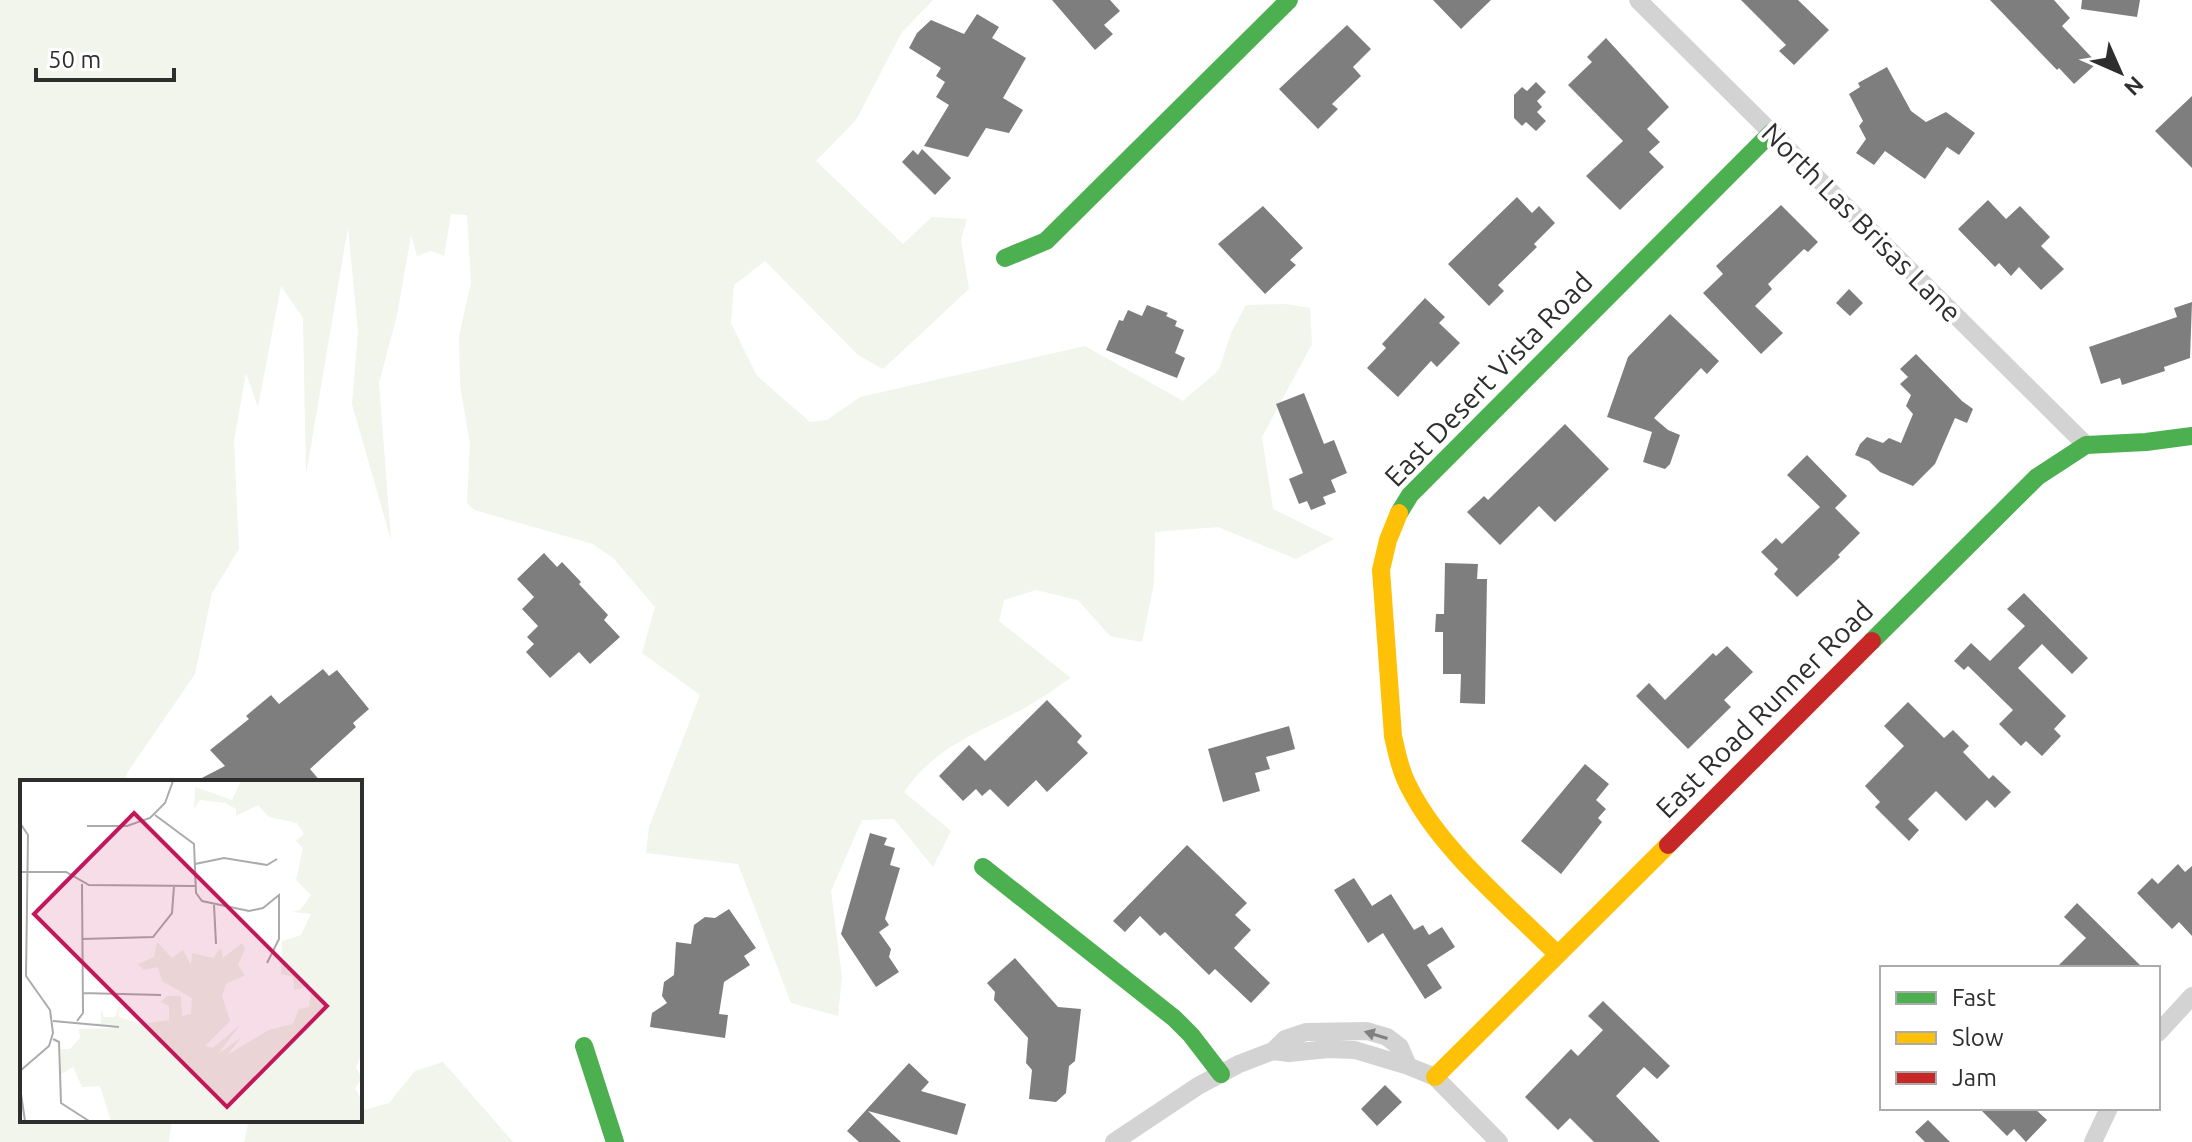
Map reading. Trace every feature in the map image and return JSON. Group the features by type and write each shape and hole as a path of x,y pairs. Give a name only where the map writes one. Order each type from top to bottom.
{"street":[{"path":"1005,258 1046,241 1289,0"},
{"name":"North Las Brisas Lane","path":"1638,0 2086,445"},
{"name":"East Desert Vista Road","path":"1557,954 1439,835 1409,788 1393,736 1381,570 1384,546 1394,521 1410,495 1772,132"},
{"path":"2086,445 2192,436"},
{"name":"East Road Runner Road","path":"1435,1077 2037,477 2086,445"},
{"path":"983,867 1174,1018 1221,1074"},
{"path":"2160,1031 2192,996"},
{"path":"1114,1142 1221,1074 1273,1051 1285,1039 1306,1032 1367,1031 1387,1037 1400,1047 1408,1066 1435,1077 1499,1142"},
{"path":"584,1046 615,1142"},
{"path":"2093,1142 2108,1110"}],"shaded area":[{"path":"0,0 933,0 902,32 856,120 816,161 903,244 932,217 967,219 961,240 969,289 883,369 858,355 765,261 734,285 731,323 757,376 810,422 827,420 860,397 1085,346 1183,401 1219,370 1231,333 1246,305 1285,304 1310,308 1312,344 1262,437 1273,509 1334,539 1296,559 1218,527 1155,532 1154,583 1142,642 1110,636 1078,600 1036,590 1004,600 999,621 1071,678 1026,707 941,753 904,792 951,831 933,867 894,819 862,820 831,891 842,977 838,1016 791,1003 738,864 646,853 649,827 700,695 642,653 655,607 614,559 593,544 474,510 467,503 470,444 460,385 459,336 471,283 467,215 451,214 444,256 431,251 417,256 411,235 397,315 379,383 391,540 352,404 358,332 348,227 306,475 303,318 281,286 258,407 246,373 234,441 239,549 212,593 195,674 127,773 125,780 20,780 20,1122 172,1122 169,1142 0,1142"},
{"path":"443,1062 513,1142 244,1142 249,1122 362,1122 362,1110 389,1103 415,1071"}],"building":[{"path":"1052,0 1110,0 1120,11 1104,25 1113,34 1095,50"},
{"path":"1433,0 1491,0 1461,29"},
{"path":"1741,0 1798,0 1829,30 1794,65 1779,51 1786,45"},
{"path":"1990,0 2054,0 2070,18 2062,26 2097,63 2074,84"},
{"path":"2082,0 2140,0 2137,17 2081,9"},
{"path":"977,14 999,27 992,38 1026,58 1003,98 1023,110 1009,133 986,128 968,157 924,146 949,105 936,97 945,82 936,76 941,68 909,48 917,33 931,20 964,34"},
{"path":"1347,25 1371,49 1353,67 1361,76 1332,104 1338,109 1318,129 1279,89"},
{"path":"1606,38 1669,107 1647,129 1660,142 1649,152 1664,167 1620,210 1586,176 1623,141 1568,85 1592,62 1587,57"},
{"path":"1887,67 1911,111 1926,122 1946,112 1975,133 1959,155 1947,147 1925,179 1885,151 1874,165 1856,153 1866,139 1859,126 1863,121 1849,94 1860,87 1858,83"},
{"path":"1536,82 1546,92 1537,101 1542,107 1537,112 1546,121 1536,131 1526,122 1522,126 1514,118 1514,95 1522,87 1527,91"},
{"path":"2192,96 2192,168 2155,131"},
{"path":"922,149 951,178 935,195 902,162 913,150 918,155"},
{"path":"1517,197 1532,213 1539,206 1555,223 1534,244 1537,247 1498,285 1504,291 1489,306 1448,264"},
{"path":"1988,200 2006,219 2020,206 2050,237 2041,246 2064,269 2041,290 2019,267 2011,276 1999,263 1995,267 1958,229"},
{"path":"1781,205 1818,242 1808,252 1804,249 1768,284 1772,289 1755,306 1783,333 1761,354 1703,293 1723,274 1716,266"},
{"path":"1263,206 1303,248 1290,260 1296,265 1265,294 1218,244"},
{"path":"1849,289 1863,303 1850,316 1836,303"},
{"path":"1425,298 1445,317 1439,323 1460,343 1437,367 1431,361 1398,397 1367,368 1386,348 1382,344"},
{"path":"2192,302 2190,358 2164,367 2165,371 2122,385 2120,378 2101,384 2089,347 2177,317 2174,308"},
{"path":"1147,305 1168,313 1166,316 1177,321 1175,326 1184,330 1175,353 1185,358 1177,378 1106,350 1119,320 1123,321 1128,310 1142,316"},
{"path":"1670,314 1719,361 1707,374 1701,368 1654,418 1680,435 1670,464 1665,469 1643,462 1652,432 1607,417 1628,357"},
{"path":"1916,354 1973,409 1967,423 1955,418 1935,464 1913,486 1880,472 1869,461 1855,455 1867,437 1883,443 1889,438 1901,443 1913,414 1906,406 1911,395 1900,384 1908,377 1900,369"},
{"path":"1304,393 1324,444 1334,440 1347,473 1331,480 1336,492 1323,497 1326,504 1311,510 1307,501 1299,504 1289,479 1303,473 1276,404"},
{"path":"1565,424 1609,469 1555,522 1539,506 1500,545 1467,512 1484,496 1488,500"},
{"path":"1807,455 1847,496 1835,508 1860,533 1838,555 1840,557 1797,597 1774,574 1778,569 1761,552 1776,538 1782,544 1820,507 1787,475"},
{"path":"544,553 557,567 562,562 581,582 579,584 608,615 604,620 620,637 590,664 579,652 550,678 526,652 534,644 527,637 538,626 522,609 534,597 517,579"},
{"path":"1445,563 1478,564 1477,579 1487,579 1485,704 1460,703 1461,674 1443,674 1443,632 1435,632 1436,614 1444,614"},
{"path":"2024,593 2088,658 2072,674 2042,644 2018,668 2066,716 2054,729 2061,736 2042,756 2026,741 2021,746 1999,724 2013,710 1968,666 1964,670 1954,661 1971,643 1990,661 2025,626 2007,609"},
{"path":"1727,646 1753,672 1724,700 1731,707 1688,749 1636,696 1649,683 1665,700 1713,653 1716,656"},
{"path":"323,669 329,676 337,670 369,709 353,723 356,727 310,769 319,780 198,780 225,766 210,750 249,719 246,716 271,695 279,704"},
{"path":"1047,700 1082,736 1077,742 1088,753 1047,792 1036,780 1008,807 990,789 982,796 976,789 963,801 939,776 969,745 985,761"},
{"path":"1908,702 1944,738 1953,730 1969,746 1963,752 1989,779 1993,775 2011,792 1995,808 1987,800 1966,821 1936,791 1908,819 1919,830 1909,841 1875,807 1880,802 1865,786 1904,746 1884,726"},
{"path":"1289,726 1295,749 1266,757 1270,769 1255,773 1260,791 1223,802 1208,749"},
{"path":"1585,764 1609,784 1596,800 1606,809 1598,818 1602,822 1561,874 1521,841"},
{"path":"870,833 887,838 884,845 895,848 890,865 900,868 885,919 889,925 879,932 891,949 889,957 899,972 876,987 841,934"},
{"path":"1187,845 1247,903 1235,915 1251,930 1234,948 1270,983 1251,1003 1215,969 1209,975 1165,932 1160,936 1140,916 1125,932 1113,921"},
{"path":"2178,864 2185,872 2192,866 2192,936 2179,922 2172,929 2137,893 2152,878 2158,884"},
{"path":"1354,878 1372,906 1391,894 1414,930 1423,925 1429,935 1442,927 1455,947 1427,965 1442,988 1425,999 1383,933 1368,943 1334,890"},
{"path":"2077,903 2141,966 2058,966 2086,938 2064,917"},
{"path":"729,909 756,948 744,956 750,965 724,982 719,1014 728,1015 725,1038 650,1027 652,1013 667,1003 662,996 664,982 674,975 676,942 691,944 694,925 705,917 715,918"},
{"path":"1015,958 1058,1007 1081,1009 1075,1061 1069,1066 1066,1093 1056,1102 1029,1099 1032,1070 1026,1063 1028,1038 994,1000 995,992 987,983"},
{"path":"1603,1001 1670,1066 1657,1079 1644,1067 1616,1096 1660,1142 1594,1142 1570,1118 1558,1130 1525,1097 1571,1049 1578,1056 1603,1030 1588,1016"},
{"path":"909,1063 929,1082 921,1091 966,1104 957,1135 868,1111 901,1142 859,1142 847,1131"},
{"path":"1385,1085 1402,1102 1377,1126 1361,1109"},
{"path":"1981,1110 2036,1110 2047,1120 2026,1142 2014,1129 2007,1136"},
{"path":"1928,1120 1950,1142 1925,1142 1915,1132"}],"traffic: fast":[{"path":"1005,258 1046,241 1289,0"},
{"path":"1399,513 1410,495 1772,132"},
{"path":"1872,641 2037,477 2086,445 2192,436"},
{"path":"983,867 1174,1018 1221,1074"},
{"path":"584,1046 615,1142"}],"traffic: slow":[{"path":"1399,513 1381,570 1393,736 1402,770 1423,812 1439,834 1557,954"},
{"path":"1435,1077 1668,845"}],"traffic: jam":[{"path":"1668,845 1872,641"}]}
